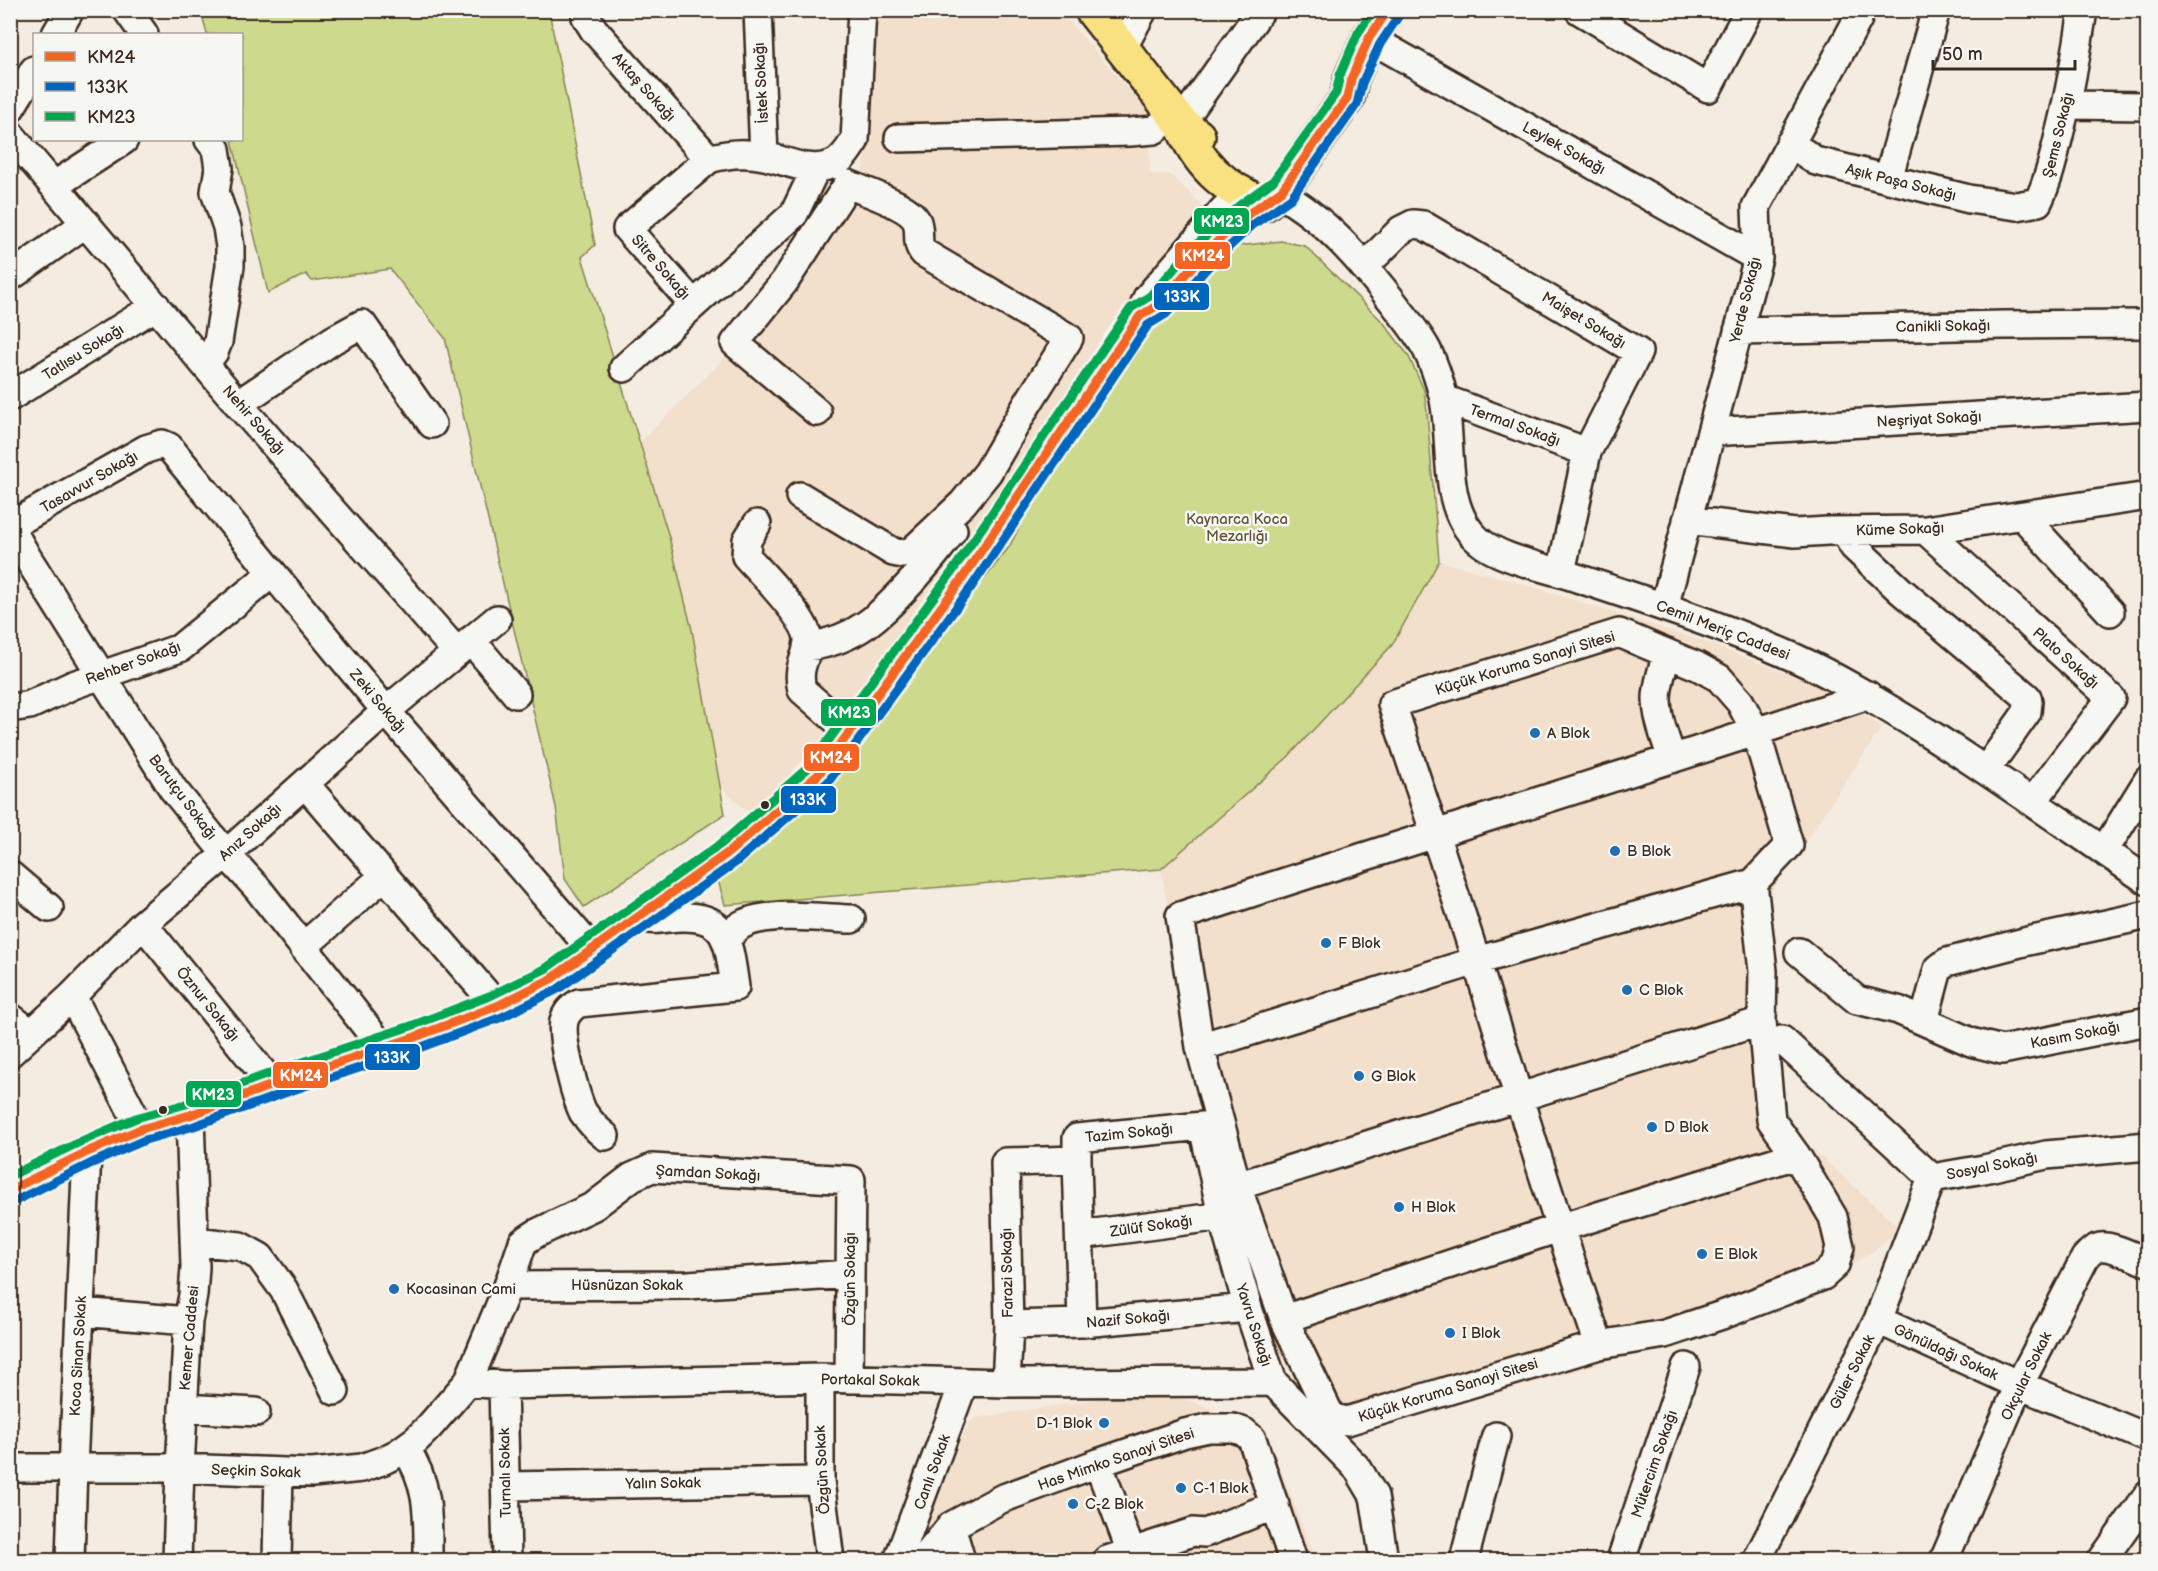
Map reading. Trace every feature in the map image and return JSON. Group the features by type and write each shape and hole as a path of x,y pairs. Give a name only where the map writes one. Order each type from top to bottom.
{"main road":[{"name":"Cemil Meriç Caddesi","path":"1092,10 1178,119 1261,195"},
{"path":"1261,195 1347,98 1351,79 1369,38 1388,10"}],"street":[{"path":"57,33 70,10"},
{"path":"127,10 143,33"},
{"name":"Aktaş Sokağı","path":"587,10 586,17 594,30 709,159"},
{"name":"İstek Sokağı","path":"758,10 764,156"},
{"path":"709,159 730,154 764,156 816,168 834,164 846,154 855,140 862,10"},
{"path":"1122,49 1143,10"},
{"path":"899,138 1130,132 1154,129 1178,119 1261,10"},
{"path":"1579,10 1616,20 1708,88 1749,10"},
{"name":"Yerde Sokağı","path":"1664,607 1758,258 1756,207 1858,19 1860,10"},
{"path":"1888,179 1936,10"},
{"name":"Şems Sokağı","path":"2017,206 2038,202 2049,180 2073,75 2083,10"},
{"name":"Leylek Sokağı","path":"1369,38 1758,258"},
{"path":"10,109 33,72"},
{"path":"2066,105 2148,106"},
{"path":"55,185 122,141"},
{"path":"205,364 218,342 231,257 227,227 215,192 218,180 218,159 216,149 210,141"},
{"name":"Nehir Sokağı","path":"14,142 55,185 238,404 464,646 516,694"},
{"name":"Aşık Paşa Sokağı","path":"1790,143 1816,161 1969,199 2017,206"},
{"name":"Sitre Sokağı","path":"624,368 693,304 627,229 709,159"},
{"path":"693,304 794,214 816,168"},
{"path":"800,496 898,554 913,550 963,503 988,472 1069,338 924,253 919,245 916,220 907,210 848,184 785,281 735,343 817,412"},
{"path":"10,1190 87,1152 141,1130 383,1048 497,1006 551,979 729,852 818,775 962,579 1140,316 1158,305 1198,260 1239,222 1261,195"},
{"name":"Cemil Meriç Caddesi","path":"1261,195 1311,215 1364,267 1409,323 1428,352 1444,399 1455,505 1470,532 1478,540 1499,554 1561,572 1664,607 1777,650 1868,695 2033,801 2148,881"},
{"name":"Cemil Meriç Caddesi","path":"1261,195 1281,213 1310,232 1409,323"},
{"path":"10,277 86,223"},
{"name":"Maişet Sokağı","path":"1364,267 1401,230 1413,224 1423,225 1638,352 1587,452 1561,572"},
{"name":"Tatlısu Sokağı","path":"10,397 156,306"},
{"path":"238,404 333,340 362,324 432,424"},
{"name":"Canikli Sokağı","path":"1738,331 2148,324"},
{"name":"Termal Sokağı","path":"1444,399 1587,452"},
{"name":"Neşriyat Sokağı","path":"1711,432 2148,406"},
{"name":"Tasavvur Sokağı","path":"10,527 146,449 162,444 169,447"},
{"name":"Zeki Sokağı","path":"169,447 271,574 386,711 593,951"},
{"name":"Küme Sokağı","path":"1687,520 1795,533 1925,531 2148,496"},
{"path":"807,648 848,637 877,618 940,549 958,523 963,503"},
{"path":"2026,515 2028,522 2110,612"},
{"path":"757,524 747,540 746,556 800,618 807,633 807,648 799,672 802,690 850,732"},
{"name":"Barutçu Sokağı","path":"10,527 19,563 102,675 173,789 258,889 383,1048"},
{"path":"1844,531 1854,547 1901,591 2027,697 2027,712 1986,770"},
{"name":"Plato Sokağı","path":"1925,531 2111,698 2033,801"},
{"name":"Rehber Sokağı","path":"11,711 30,705 73,685 180,648 271,574"},
{"name":"Anız Sokağı","path":"10,1053 21,1025 72,996 143,924 226,854 386,711 497,619"},
{"name":"Küçük Koruma Sanayi Sitesi","path":"1599,1345 1559,1228 1476,961 1434,833 1392,704 1619,633 1719,678 1740,702 1756,732 1789,845 1753,883 1763,971 1762,1021 1771,1120 1797,1155 1833,1217 1840,1247 1835,1266 1823,1276 1725,1314 1665,1334 1599,1345 1347,1421 1331,1417 1284,1319 1237,1186 1200,1047 1180,916 1434,833 1672,759 1756,732 1868,695"},
{"path":"1667,653 1657,699 1672,759"},
{"path":"2104,851 2148,780"},
{"path":"304,784 497,1006"},
{"path":"10,875 49,908"},
{"path":"303,947 384,876"},
{"path":"1200,1047 1476,961 1753,883"},
{"path":"605,1136 588,1119 578,1099 568,1064 564,1036 563,1027 566,1015 579,1004 735,987 726,940 717,927 692,916 651,920 641,915"},
{"path":"1799,952 1857,1000 1898,1010 1924,1021 1938,969 1947,962 2028,940 2148,915"},
{"path":"726,940 740,925 754,920 784,917 851,919"},
{"name":"Öznur Sokağı","path":"143,924 272,1084"},
{"path":"72,996 141,1130"},
{"path":"1237,1186 1762,1021"},
{"name":"Kasım Sokağı","path":"1924,1021 1971,1042 2002,1050 2148,1021"},
{"name":"Sosyal Sokağı","path":"1782,1040 1932,1178 2046,1155 2148,1146"},
{"name":"Kemer Caddesi","path":"177,1560 188,1321 195,1280 190,1115"},
{"name":"Tazim Sokağı","path":"1005,1162 1077,1160 1077,1138 1203,1126"},
{"name":"Yavru Sokağı","path":"1203,1126 1222,1216 1248,1308 1273,1382 1358,1468 1374,1496 1384,1560"},
{"name":"Koca Sinan Sokak","path":"70,1560 87,1152"},
{"path":"1284,1319 1559,1228 1797,1155"},
{"path":"1077,1160 1082,1323"},
{"name":"Farazi Sokağı","path":"1005,1162 1009,1325 1006,1383"},
{"name":"Şamdan Sokağı","path":"508,1286 523,1242 594,1206 632,1177 652,1168 851,1180"},
{"name":"Güler Sokak","path":"1757,1560 1878,1320 1932,1178"},
{"name":"Özgün Sokağı","path":"849,1378 851,1180"},
{"name":"Zülüf Sokağı","path":"1080,1235 1222,1216"},
{"path":"194,1241 240,1246 260,1257 284,1290 335,1391"},
{"name":"Okçular Sokak","path":"1944,1560 2019,1386 2085,1258 2099,1246 2108,1247 2148,1262"},
{"name":"Hüsnüzan Sokak","path":"508,1286 688,1285 850,1274"},
{"path":"468,1382 508,1286"},
{"name":"Nazif Sokağı","path":"1009,1325 1082,1323 1248,1308"},
{"path":"80,1312 188,1321"},
{"name":"Gönüldağı Sokak","path":"1878,1320 2019,1386 2148,1438"},
{"name":"Mütercim Sokağı","path":"1622,1560 1686,1367"},
{"name":"Portakal Sokak","path":"468,1382 503,1385 820,1378 1006,1383 1273,1382"},
{"name":"Özgün Sokak","path":"820,1378 820,1481 830,1560"},
{"name":"Seçkin Sokak","path":"10,1468 180,1468 312,1473 362,1468 384,1460 405,1448 429,1427 468,1382"},
{"name":"Canlı Sokak","path":"898,1560 964,1382"},
{"name":"Turnalı Sokak","path":"503,1385 507,1560"},
{"path":"183,1408 255,1412"},
{"name":"Has Mimko Sanayi Sitesi","path":"923,1560 951,1526 1001,1499 1185,1433 1208,1428 1233,1428 1244,1432 1252,1439 1293,1560"},
{"path":"1464,1560 1496,1436"},
{"path":"405,1448 416,1467 426,1498 428,1560"},
{"path":"1098,1463 1119,1556 1193,1532 1205,1533 1275,1504"},
{"path":"277,1560 279,1472"},
{"name":"Yalın Sokak","path":"506,1486 820,1481"},
{"path":"2102,1560 2148,1495"},
{"path":"951,1526 961,1560"},
{"path":"1158,1560 1199,1545 1205,1533"}],"shaded area":[{"path":"869,11 1060,11 1149,113 1150,174 1170,174 1206,209 852,705 752,816 717,783 687,607 638,444 766,317 864,167"},
{"path":"1439,561 1517,582 1705,642 1829,690 1882,727 1768,897 1779,1118 1900,1229 1878,1248 1805,1294 1767,1313 1548,1379 1340,1436 1300,1394 1261,1312 1195,1065 1161,869 1288,757 1392,645"},
{"path":"1138,1393 1191,1401 1265,1430 1316,1560 913,1560 941,1482 970,1422 976,1418"}],"green space":[{"path":"201,11 549,11 595,245 582,257 669,537 692,630 725,814 584,907 565,879 556,807 445,338 390,269 312,281 306,274 268,293 232,141 243,141 243,33 207,33"},
{"name":"Kaynarca Koca Mezarlığı","path":"1281,241 1305,246 1383,322 1408,355 1424,390 1439,561 1392,645 1288,757 1161,869 725,905 718,880 796,816 827,783 919,654 977,589 1009,547 1059,447 1092,399 1152,327 1229,247"}],"transit line":[{"name":"KM23","path":"10,1176 136,1118 186,1104 411,1026 492,995 545,969 722,843 809,767 952,572 1131,308 1150,296 1215,227 1273,181 1336,93 1340,75 1358,33 1373,10"},
{"name":"KM24","path":"10,1190 87,1152 141,1129 190,1115 497,1006 551,979 729,852 818,775 962,579 1140,316 1158,305 1223,236 1247,215 1282,190 1347,98 1351,79 1369,38 1388,10"},
{"name":"133K","path":"15,1201 145,1140 194,1126 502,1017 558,989 736,862 828,782 972,586 1148,325 1166,314 1207,268 1254,224 1291,198 1357,104 1362,83 1380,44 1398,17"}],"place":[{"name":"A Blok","path":"1535,733"},
{"name":"B Blok","path":"1615,851"},
{"name":"F Blok","path":"1326,943"},
{"name":"C Blok","path":"1627,990"},
{"name":"G Blok","path":"1359,1076"},
{"name":"D Blok","path":"1652,1127"},
{"name":"H Blok","path":"1399,1207"},
{"name":"E Blok","path":"1702,1254"},
{"name":"Kocasinan Cami","path":"394,1289"},
{"name":"I Blok","path":"1450,1333"},
{"name":"D-1 Blok","path":"1104,1423"},
{"name":"C-1 Blok","path":"1181,1488"},
{"name":"C-2 Blok","path":"1073,1504"}]}
